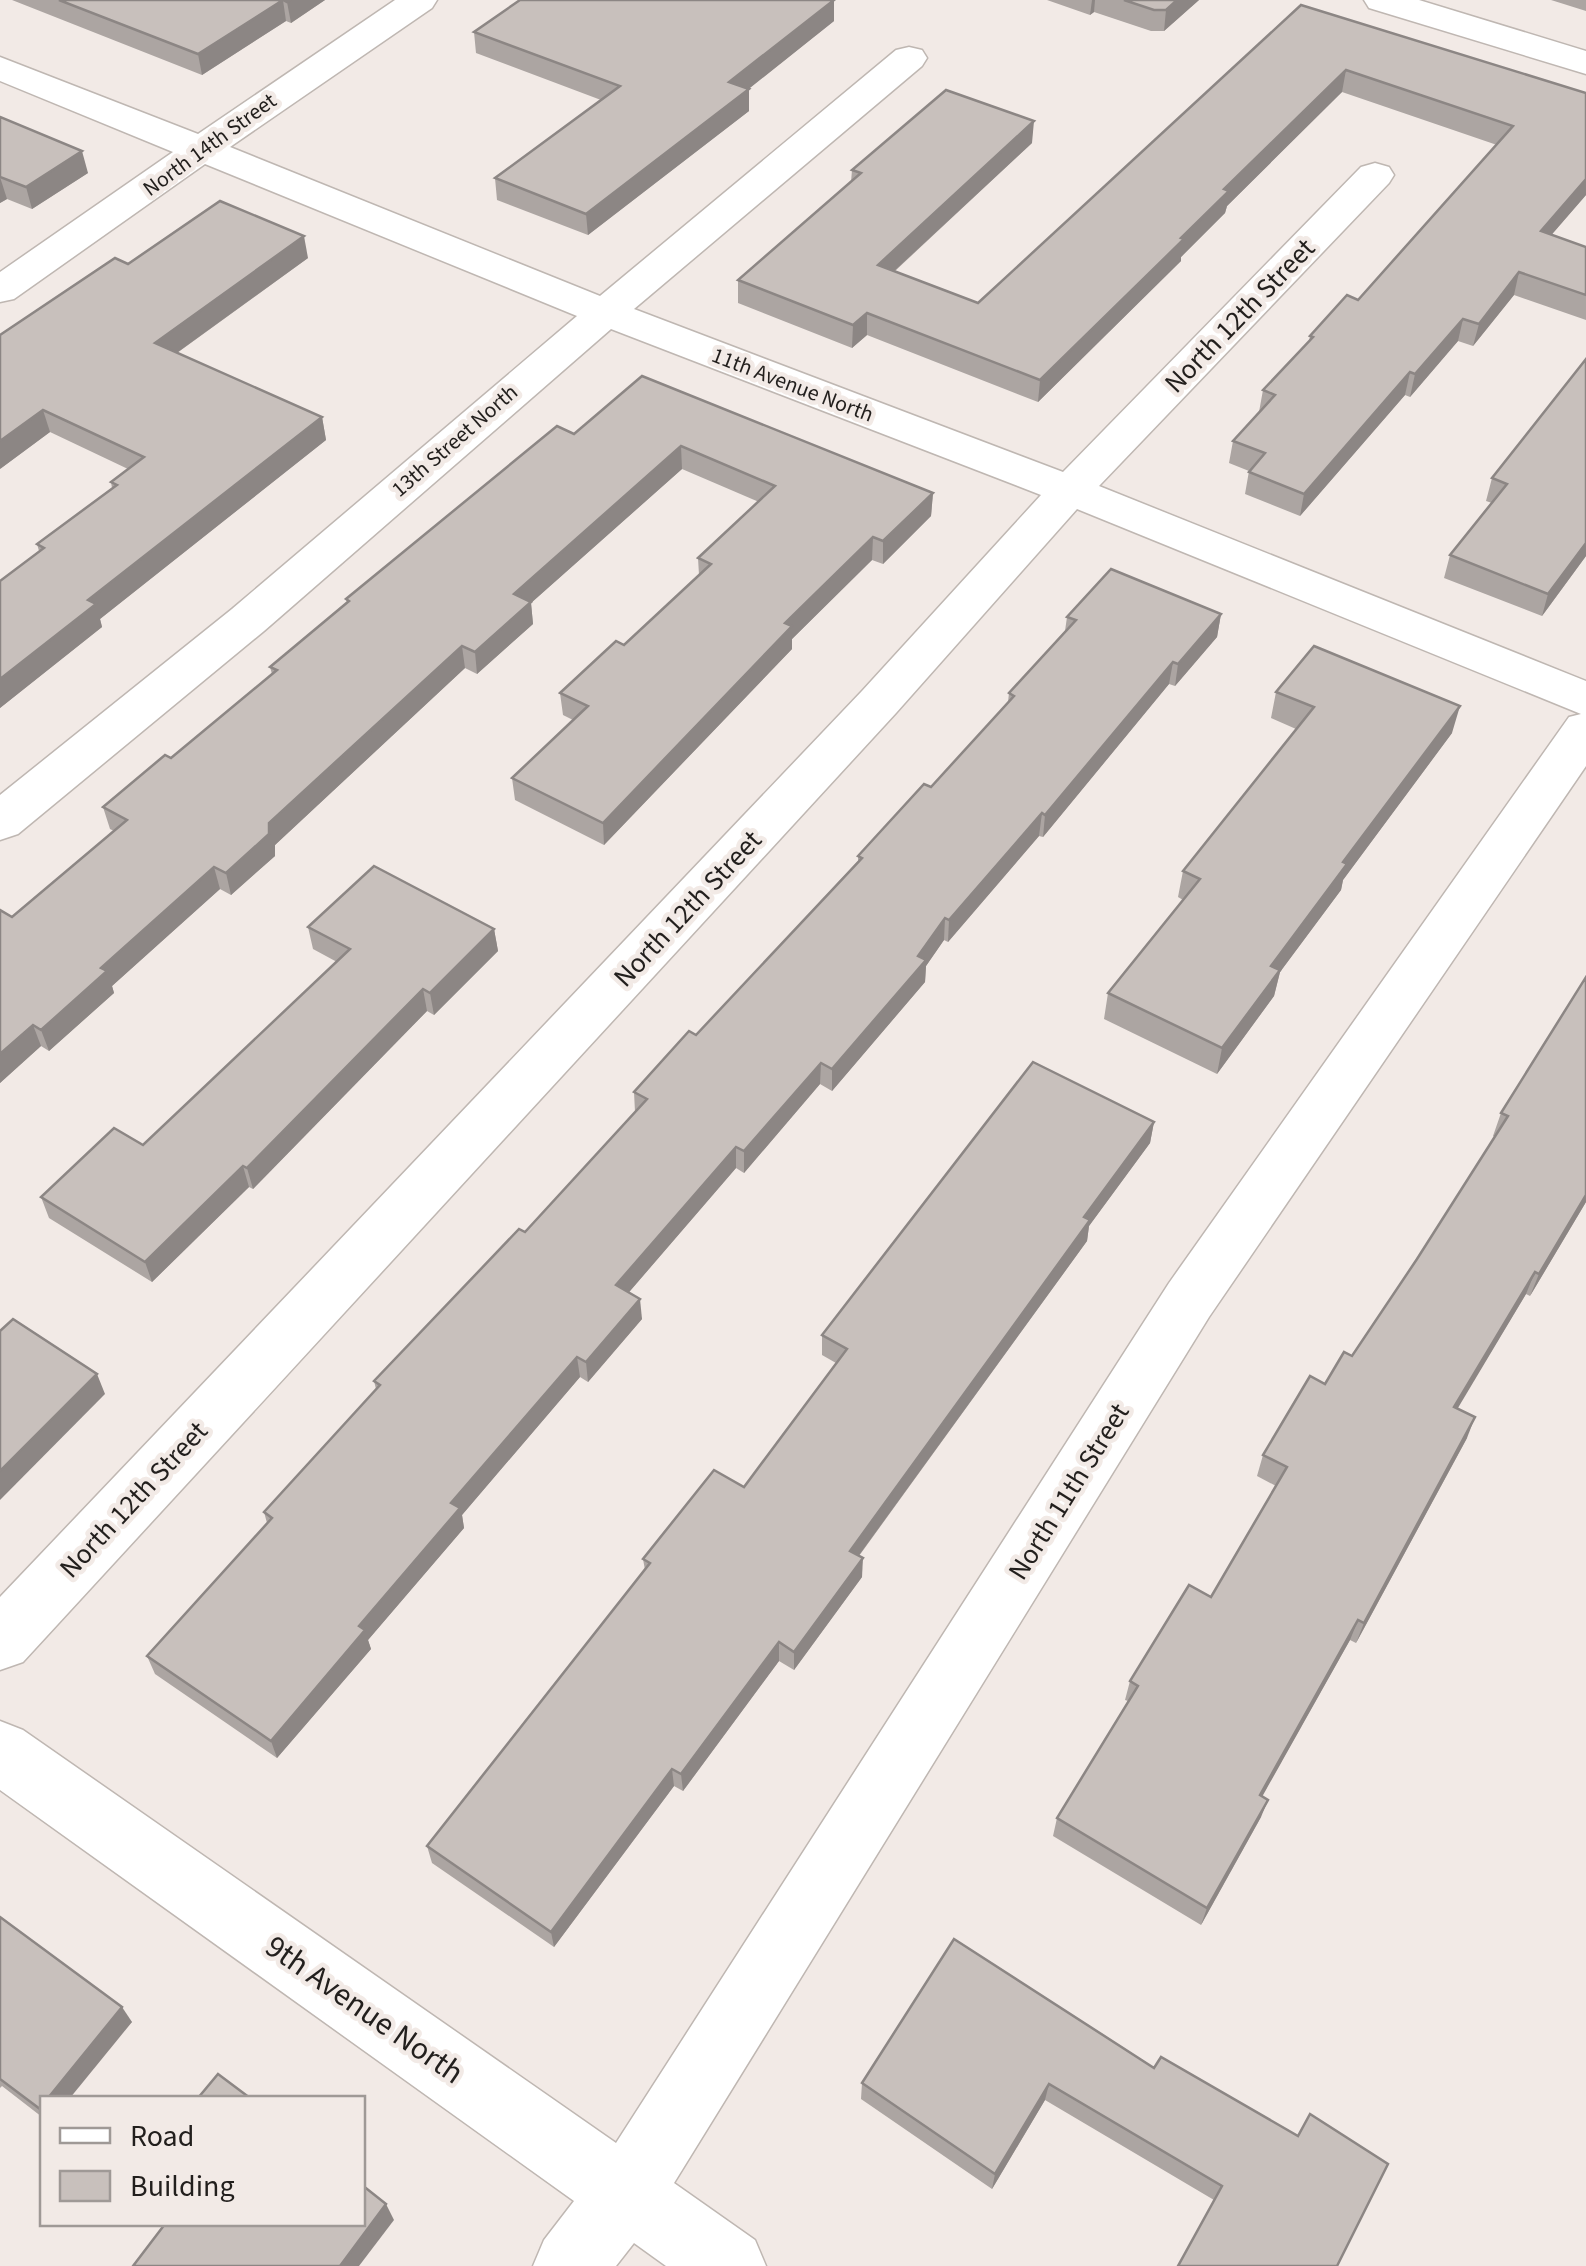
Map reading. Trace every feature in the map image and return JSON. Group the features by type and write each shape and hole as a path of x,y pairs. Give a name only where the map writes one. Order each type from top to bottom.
{"street":[{"name":"North 14th Street","path":"0,290 206,150 270,99 419,0"},
{"path":"1382,0 1586,63"},
{"name":"13th Street North","path":"0,822 248,620 604,312 909,58"},
{"name":"11th Avenue North","path":"0,68 604,312 1070,490 1586,699"},
{"name":"North 12th Street","path":"0,1641 866,717 1070,490 1375,175"},
{"name":"North 11th Street","path":"570,2266 626,2192 1189,1300 1586,730"},
{"name":"9th Avenue North","path":"0,1752 728,2266"}],"building":[{"path":"59,0 283,0 198,54"},
{"path":"520,0 834,0 729,82 749,89 586,214 495,178 620,86 474,32"},
{"path":"1124,0 1177,0 1166,10 1154,10"},
{"path":"1301,5 1586,93 1586,179 1541,231 1586,247 1586,295 1519,272 1479,324 1463,319 1415,374 1410,372 1304,494 1249,472 1265,453 1233,441 1275,395 1263,390 1313,337 1310,336 1347,295 1358,300 1513,126 1346,70 1224,189 1229,191 1181,238 1184,239 1040,380 867,313 853,325 738,280 861,173 852,170 946,90 1034,121 878,265 978,303"},
{"path":"0,117 82,151 26,187 0,177"},
{"path":"220,201 304,236 155,343 322,417 88,600 96,604 0,679 0,581 44,548 37,544 117,485 111,482 144,457 43,410 0,441 0,335 115,258 128,264"},
{"path":"1586,359 1586,543 1548,594 1450,555 1507,484 1492,478"},
{"path":"642,376 933,493 883,541 873,537 785,623 792,626 603,823 512,778 588,706 560,693 616,641 624,645 711,564 698,558 775,486 681,446 514,594 531,602 475,652 462,646 269,823 269,834 226,873 214,867 101,968 107,971 41,1030 33,1025 0,1054 0,910 12,917 127,820 103,807 165,755 171,758 277,670 270,667 349,601 346,599 557,426 574,434"},
{"path":"1111,569 1221,614 1178,664 1173,662 1045,815 1042,813 949,920 945,918 918,956 926,960 832,1069 821,1063 744,1151 736,1147 616,1285 640,1299 586,1362 577,1357 451,1503 460,1508 359,1626 365,1630 271,1741 147,1656 272,1518 264,1512 380,1385 374,1381 519,1229 525,1232 647,1099 634,1092 689,1031 696,1035 862,858 858,856 924,784 931,787 1014,696 1009,693 1076,620 1067,617"},
{"path":"1314,646 1460,706 1343,862 1347,864 1271,966 1280,970 1222,1048 1108,993 1200,879 1183,871 1314,707 1276,692"},
{"path":"374,866 494,929 430,993 423,989 247,1168 243,1166 145,1262 41,1197 114,1128 143,1145 350,949 308,927"},
{"path":"1586,977 1586,1195 1454,1407 1475,1417 1364,1623 1358,1620 1260,1795 1268,1800 1207,1908 1057,1818 1138,1686 1130,1681 1189,1585 1211,1597 1287,1467 1263,1455 1310,1376 1325,1384 1344,1352 1352,1356 1508,1116 1501,1113"},
{"path":"1033,1062 1154,1122 1084,1217 1090,1220 850,1551 863,1558 794,1652 779,1642 681,1774 672,1769 551,1932 427,1846 650,1563 643,1559 714,1470 744,1487 847,1349 822,1335"},
{"path":"13,1319 97,1374 0,1471 0,1331"},
{"path":"0,1917 122,2007 50,2096 40,2096 40,2109 0,2079"},
{"path":"954,1939 1154,2068 1161,2057 1298,2136 1310,2114 1388,2164 1337,2266 1178,2266 1222,2186 1049,2084 995,2174 862,2083"},
{"path":"218,2074 247,2096 200,2096"},
{"path":"365,2187 386,2204 340,2266 133,2266 163,2226 365,2226"}]}
